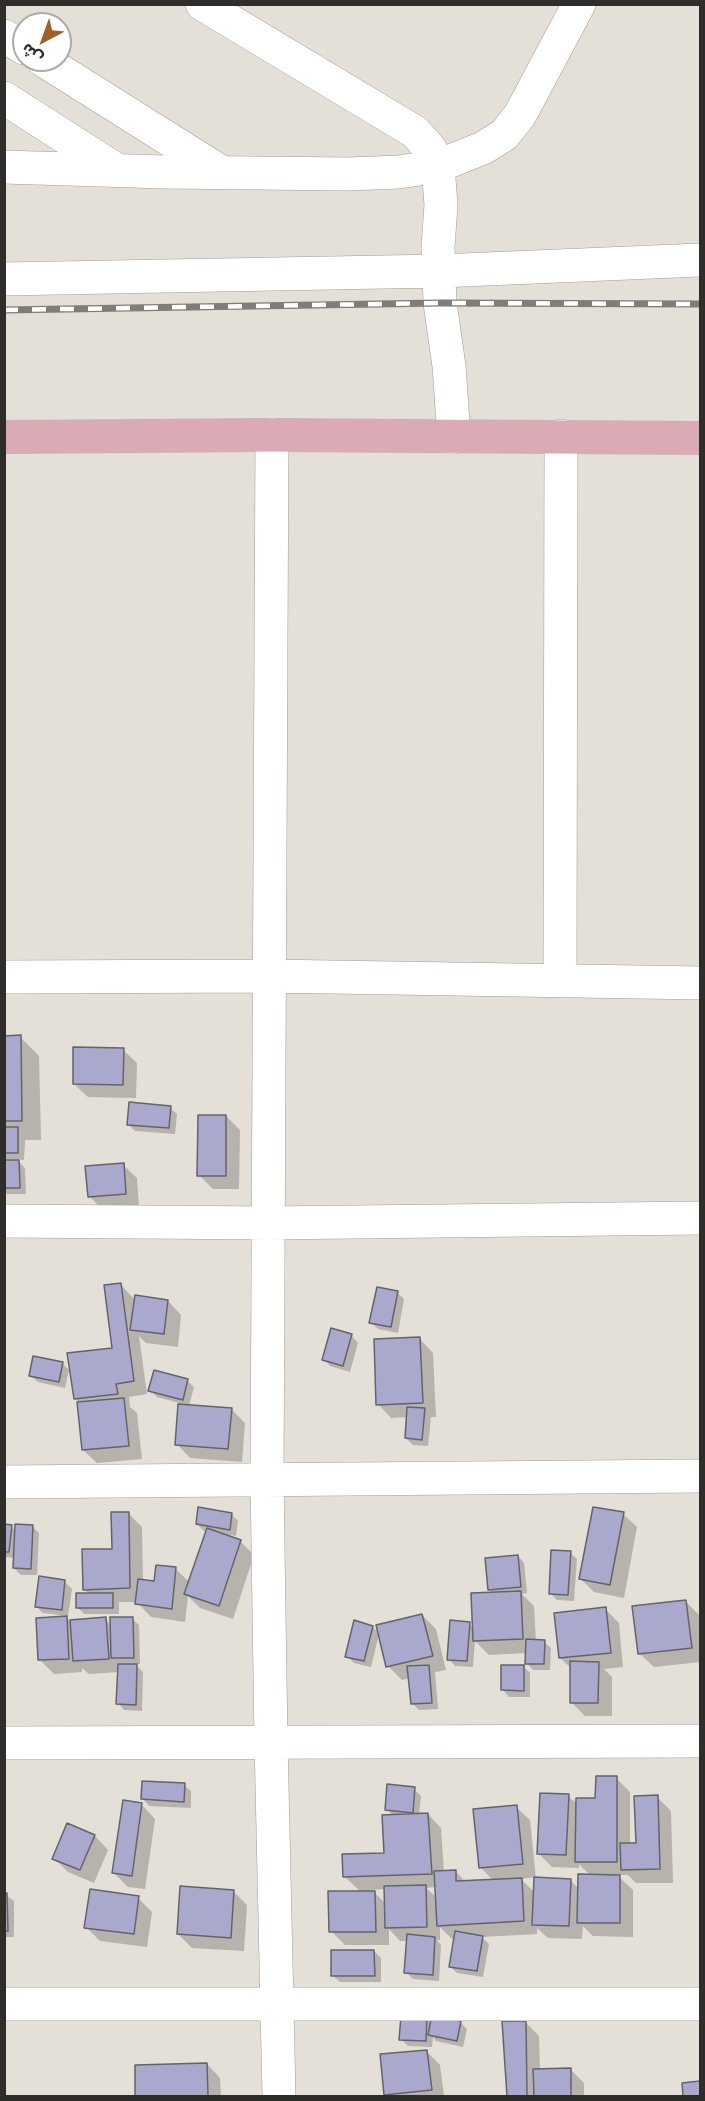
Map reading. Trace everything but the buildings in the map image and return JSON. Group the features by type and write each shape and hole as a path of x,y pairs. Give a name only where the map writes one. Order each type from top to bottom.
{"main road":[{"path":"4,437 272,435 700,438"}],"street":[{"path":"202,4 415,132 431,150 438,166 441,205 439,271 454,437"},
{"path":"4,167 348,174 399,172 438,166 483,148 504,135 520,115 579,4"},
{"path":"62,72 221,172"},
{"path":"4,98 115,170"},
{"path":"4,279 439,271 700,260"},
{"path":"272,435 267,1479 279,2097"},
{"path":"560,980 561,436"},
{"path":"4,977 270,976 700,982"},
{"path":"4,1221 269,1223 700,1218"},
{"path":"4,1482 700,1476"},
{"path":"4,1743 700,1741"},
{"path":"4,2004 700,2004"}],"railway":[{"path":"4,310 440,303 700,304"}]}
